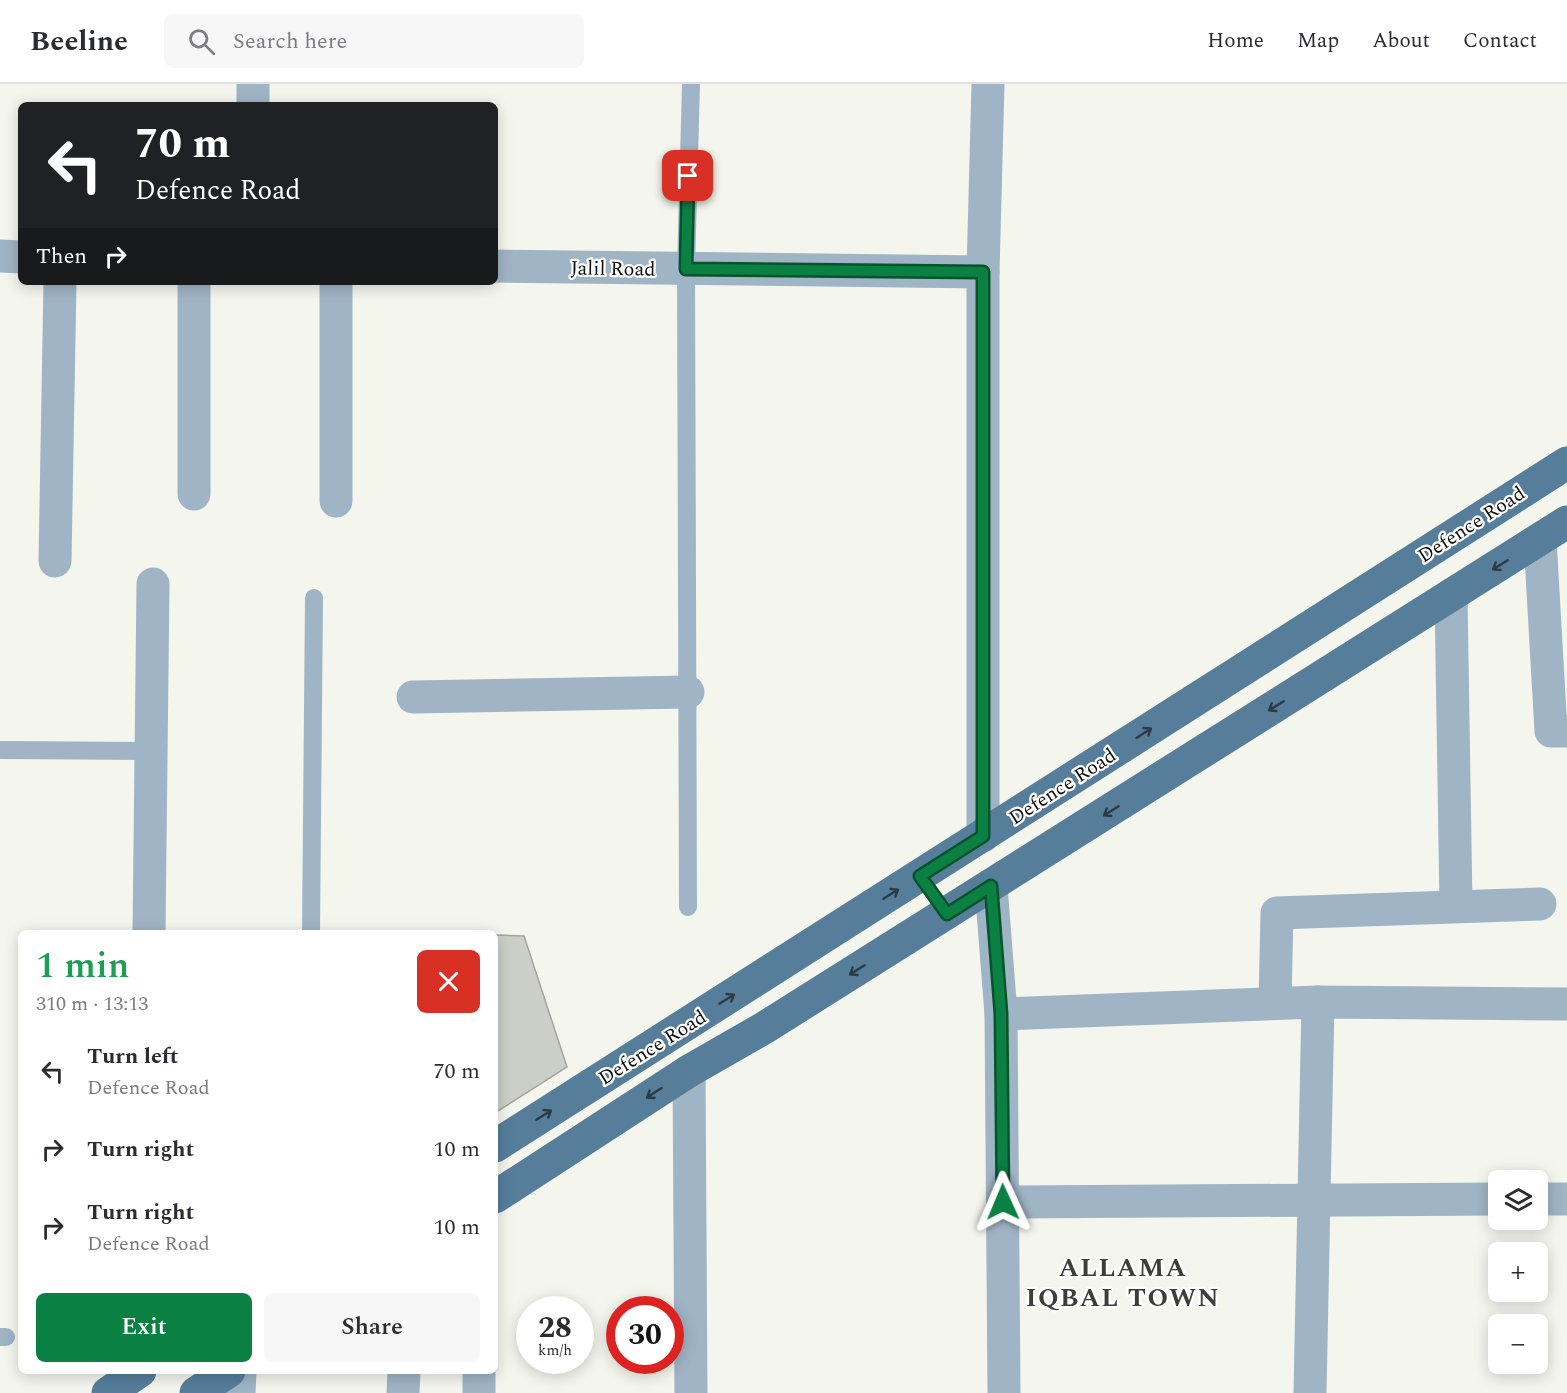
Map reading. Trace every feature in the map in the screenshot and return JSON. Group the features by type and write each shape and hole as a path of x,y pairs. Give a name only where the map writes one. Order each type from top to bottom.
{"main road":[{"name":"Defence Road","path":"498,1144 1567,463"},
{"name":"Defence Road","path":"498,1195 689,1071 765,1028 1567,522"},
{"path":"1424,555 1449,596"},
{"path":"1046,796 1075,834"},
{"path":"920,876 947,914"},
{"path":"108,1393 136,1374"},
{"path":"196,1393 224,1374"}],"street":[{"path":"253,84 253,102"},
{"path":"983,836 983,272 988,84"},
{"path":"0,256 18,257"},
{"name":"Jalil Road","path":"498,266 983,272"},
{"path":"55,561 60,285"},
{"path":"194,285 194,494"},
{"path":"336,285 336,501"},
{"path":"1540,539 1551,731 1567,731"},
{"path":"149,930 153,584"},
{"path":"1449,596 1456,906"},
{"path":"413,697 688,692"},
{"path":"991,886 1001,1014 1004,1393"},
{"path":"1275,1003 1278,914 1540,904"},
{"path":"1001,1014 1318,1002 1567,1004"},
{"path":"1310,1393 1318,1002"},
{"path":"689,1071 691,1393"},
{"path":"1003,1202 1488,1199"},
{"path":"1548,1199 1567,1199"},
{"path":"239,1393 240,1374"},
{"path":"403,1393 404,1374"},
{"path":"479,1374 479,1393"}],"lane":[{"path":"688,907 686,269 691,84"},
{"path":"311,930 314,598"},
{"path":"0,750 151,751"}],"building":[{"path":"498,935 524,936 567,1067 498,1111"}],"district":[{"name":"ALLAMA IQBAL TOWN","path":"1123,1282"}],"route":[{"path":"688,176 686,269 983,272 983,836 920,876 947,914 991,886 1001,1014 1003,1202"}]}
